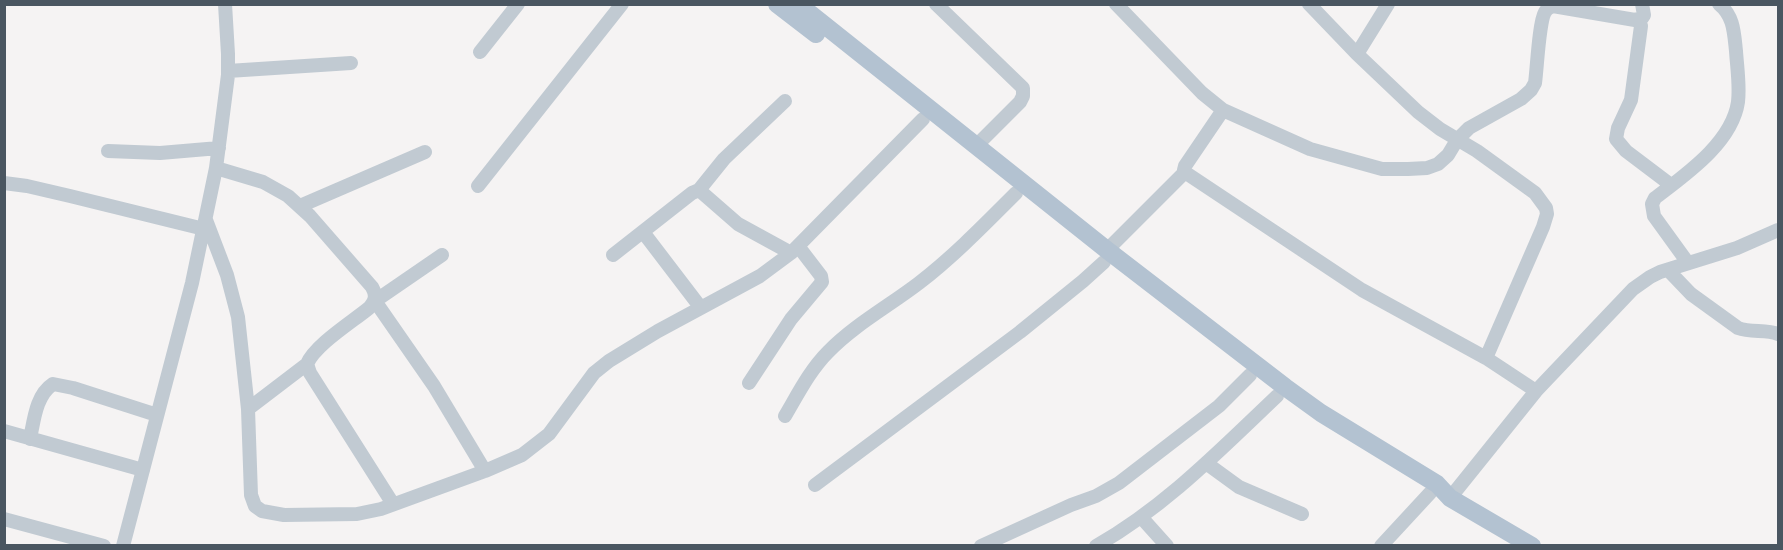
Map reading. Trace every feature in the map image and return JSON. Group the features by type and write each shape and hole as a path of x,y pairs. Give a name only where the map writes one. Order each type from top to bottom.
{"main road":[{"path":"785,5 976,146 1105,256 1277,396 1349,445 1430,493 1450,498 1532,546"},
{"path":"785,5 1016,193 1321,413 1437,484 1450,498"}],"street":[{"path":"123,546 192,283 216,168 228,71 225,4"},
{"path":"480,52 518,4"},
{"path":"478,186 622,4"},
{"path":"936,4 1023,88 1020,102 976,146"},
{"path":"1116,4 1202,93 1223,111 1310,149 1382,169 1408,169 1434,165 1448,155 1457,140 1477,123 1521,99 1533,87 1542,24 1547,9 1553,6 1639,20"},
{"path":"1309,4 1418,112 1535,193 1546,208 1547,214 1543,227 1486,358"},
{"path":"1357,54 1388,4"},
{"path":"1639,20 1644,15 1642,4"},
{"path":"1688,263 1659,224 1652,204 1655,198 1710,151 1732,121 1738,104 1739,87 1734,29 1731,16 1719,4"},
{"path":"1639,20 1641,26 1631,100 1618,128 1616,139 1626,151 1671,185"},
{"path":"228,71 351,63"},
{"path":"613,255 692,193 699,190 724,159 785,101"},
{"path":"815,485 1020,332 1083,281 1185,172 1185,166 1223,111"},
{"path":"205,224 227,275 238,316 248,409 251,495 255,506 262,511 284,515 357,514 381,509 485,471 522,454 540,442 549,434 594,374 609,361 658,331 760,276 794,250 923,119"},
{"path":"108,151 160,153 219,148"},
{"path":"300,206 425,152"},
{"path":"216,168 263,182 288,196 300,206 372,287 376,293 375,301 434,386 485,471"},
{"path":"1185,172 1362,290 1486,358 1536,391"},
{"path":"4,183 205,224"},
{"path":"699,190 738,224 794,250 823,279 791,319 749,382"},
{"path":"785,416 813,369 827,352 843,337 919,283 965,243 1016,193"},
{"path":"1450,498 1536,391 1633,289 1650,277 1737,248 1779,230"},
{"path":"643,232 701,308"},
{"path":"248,409 307,364 310,357 320,347 375,301 442,255"},
{"path":"1668,270 1691,294 1738,328 1745,331 1779,334"},
{"path":"307,364 310,373 393,504"},
{"path":"981,546 1096,496 1119,483 1219,406 1250,375"},
{"path":"30,439 42,394 53,384 73,388 157,415"},
{"path":"1096,546 1142,517 1206,463 1277,396"},
{"path":"4,431 143,470"},
{"path":"1206,463 1239,487 1302,514"},
{"path":"1381,546 1430,493"},
{"path":"1142,517 1167,546"},
{"path":"4,519 104,546"}]}
